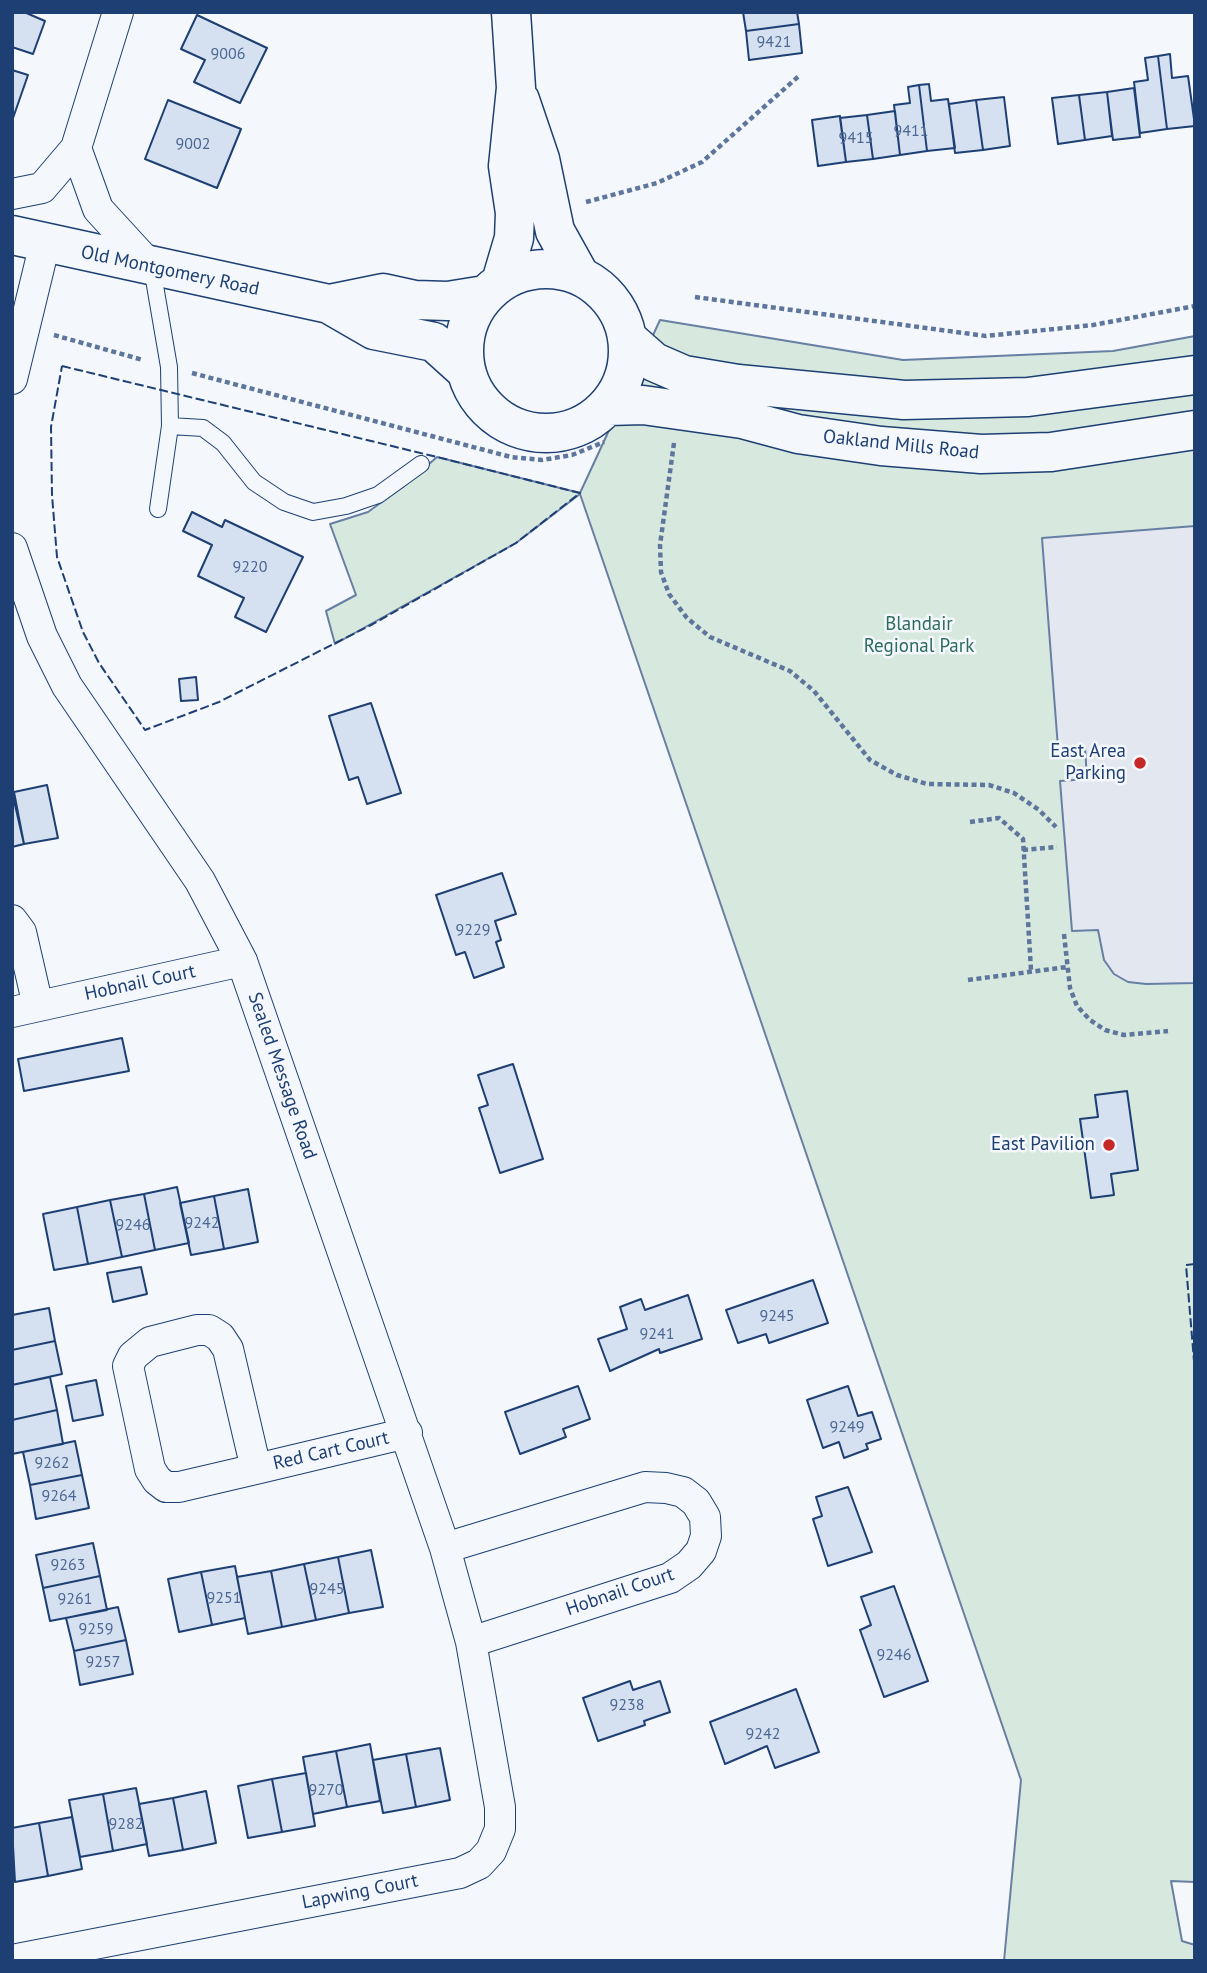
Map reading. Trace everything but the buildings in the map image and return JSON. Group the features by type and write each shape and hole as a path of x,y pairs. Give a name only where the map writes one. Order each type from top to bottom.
{"street":[{"path":"12,194 42,188 76,148 118,12"},
{"path":"493,288 519,273 561,269 580,276 612,301 628,339 628,359 612,422 587,423 561,433 533,433 506,425 485,408 469,385 465,370 465,334 473,312 493,288 514,238 508,166 516,88 511,12"},
{"path":"516,88 540,159 555,231 580,276"},
{"path":"76,148 98,209 152,268"},
{"path":"12,379 29,239"},
{"name":"Old Montgomery Road","path":"29,239 152,268 329,304 374,330 433,342 465,370"},
{"name":"Old Montgomery Road","path":"329,304 383,293 415,300 448,301 493,288"},
{"path":"628,339 654,362 684,375 738,384 904,400 1028,397 1195,375"},
{"name":"Oakland Mills Road","path":"612,422 643,405 742,419 798,434 881,446 981,454 1051,452 1195,430"},
{"name":"Sealed Message Road","path":"12,548 42,636 67,686 194,871 226,926 242,961 407,1433 445,1548 471,1642"},
{"name":"Hobnail Court","path":"12,920 21,932 25,1009 242,961"},
{"name":"Red Cart Court","path":"256,1469 228,1349 220,1337 209,1330 197,1330 150,1342 133,1356 128,1366 150,1469 166,1487 179,1488 407,1433"},
{"name":"Hobnail Court","path":"445,1548 645,1487 683,1492 696,1502 705,1517 706,1536 701,1551 689,1565 670,1578 471,1642"},
{"name":"Lapwing Court","path":"12,1960 460,1873 479,1864 491,1852 500,1829 500,1807 471,1642"}],"lane":[{"path":"152,268 169,367 170,426 158,509"},
{"path":"170,426 203,428 223,443 254,482 284,502 313,512 346,506 378,495 421,464"}],"path":[{"path":"578,204 657,183 702,162 800,75"},
{"path":"695,297 986,336 1093,325 1195,306"},
{"path":"45,333 512,457 542,460 572,455 612,422"},
{"path":"666,436 675,439 660,545 660,572 669,594 687,618 710,637 790,671 814,691 870,760 897,775 927,784 989,785 1014,793 1039,810 1056,827"},
{"path":"970,822 999,818 1023,839 1031,970"},
{"path":"1023,850 1057,847"},
{"path":"1064,934 1070,988 1077,1006 1105,1030 1124,1035 1168,1031"},
{"path":"968,980 1067,967"}],"green space":[{"name":"Blandair Regional Park","path":"660,320 903,360 1113,351 1195,336 1195,1882 1171,1881 1182,1941 1195,1945 1195,1961 1004,1961 1021,1780 580,494 516,543 335,644 326,611 356,595 330,524 368,512 404,486 437,457 580,493"}],"shaded area":[{"name":"East Area Parking","path":"1195,526 1195,983 1128,982 1114,974 1104,960 1098,930 1072,931 1060,781 1087,779 1085,747 1058,748 1042,538"}],"fence":[{"path":"62,366 437,457 580,493 516,543 373,624 219,702 145,730 99,663 83,632 57,557 52,495 51,427 62,366"},
{"path":"1195,1264 1186,1265 1195,1373"}],"place":[{"name":"East Area Parking","path":"1140,763"},
{"name":"East Pavilion","path":"1109,1145"}]}
